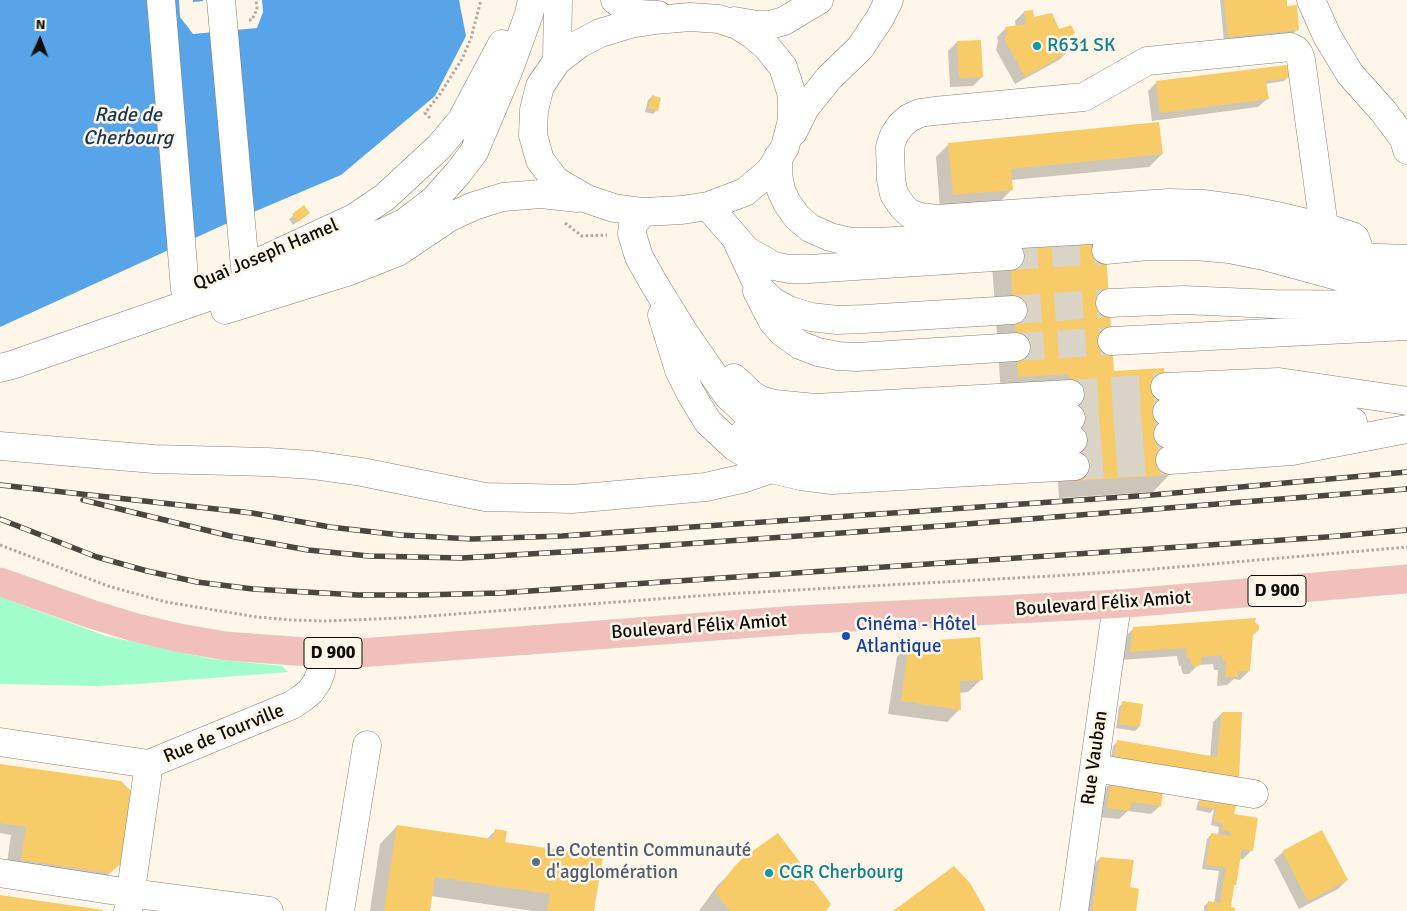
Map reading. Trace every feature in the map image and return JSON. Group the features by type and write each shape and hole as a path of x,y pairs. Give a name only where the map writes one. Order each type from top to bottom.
{"main road":[{"name":"Boulevard Félix Amiot","path":"0,582 100,617 180,638 226,646 320,653 359,653 788,620 1117,604 1407,580"}],"street":[{"path":"161,0 185,289"},
{"path":"221,0 245,267"},
{"name":"Quai Joseph Hamel","path":"0,356 267,259 354,218 385,197 439,147 461,121 507,35 516,0"},
{"path":"0,368 304,264 365,241 404,222 434,200 474,152 509,69 529,14 532,0"},
{"path":"557,61 558,0"},
{"path":"614,0 639,14 718,19 757,25 770,25 784,21 819,0"},
{"path":"690,17 630,24 600,33 579,44 557,61 540,86 534,110 533,134 540,160 556,181 587,198 614,208 643,212 682,210 708,206 745,192 770,171 805,108 829,78 860,48 880,18 888,0"},
{"path":"1311,0 1328,36 1350,74 1383,111 1404,139 1407,150"},
{"path":"718,19 737,25 753,34 766,46 783,67 792,95 792,120 782,152 778,175 781,190 797,217 810,228 830,238 851,242 878,242 1169,225 1209,226 1247,231 1290,240 1355,258 1407,259"},
{"path":"1324,227 1301,60 1296,50 1290,47 1147,60 1084,97 934,110 920,113 909,118 901,125 894,135 890,148 891,180 894,194 909,213 920,217 937,219 1178,203 1205,204 1282,217 1352,236 1355,238 1358,246 1355,258"},
{"path":"0,382 355,268 398,252 450,217 474,206 503,197 541,194 587,198"},
{"path":"708,206 747,255 769,274 781,281 814,287 1013,301"},
{"path":"643,212 633,225 632,234 639,257 653,282 688,364 716,407 742,432 759,442 783,452 804,456 1072,430"},
{"path":"1109,295 1148,246 1196,246 1229,249 1264,256 1363,283 1407,282"},
{"path":"747,255 759,288 772,301 788,310 811,317 837,320 864,319 1013,301"},
{"path":"747,255 756,290 773,322 783,333 800,345 818,352 838,356 856,357 1013,301"},
{"path":"653,282 737,381 756,397 774,404 1072,430"},
{"path":"653,282 679,370 708,422 735,448 771,469 800,476 832,480 1072,430"},
{"path":"1109,295 1183,282 1220,283 1272,291 1320,318 1407,305"},
{"path":"1109,295 1191,318 1320,318 1407,326"},
{"path":"1168,423 1279,382 1407,401"},
{"path":"1168,423 1310,405 1407,410"},
{"path":"1168,423 1407,419"},
{"path":"1168,423 1292,451 1407,429"},
{"path":"0,446 154,459 312,465 362,472 485,497 572,499 706,487 745,478 771,469"},
{"name":"Rue Vauban","path":"1074,911 1117,604"},
{"name":"Rue de Tourville","path":"129,902 149,764 292,705 310,692 317,682 321,672 320,653"},
{"path":"0,742 149,764"},
{"path":"340,911 367,745"},
{"path":"1094,768 1254,794"},
{"path":"0,873 129,902 268,911"}],"path":[{"path":"0,545 108,586 166,602 257,618 325,621 402,618 724,594 1143,570 1407,547"}],"green space":[{"path":"0,597 106,636 212,659 282,666 288,672 96,686 0,684"}],"water":[{"name":"Rade de Cherbourg","path":"0,0 459,0 466,36 435,96 341,175 230,222 0,327"}],"pier":[{"path":"179,0 193,0 193,2 203,0 262,0 263,12 257,28 193,34 180,17"}],"building":[{"path":"1224,0 1287,0 1287,6 1297,5 1299,30 1228,37"},
{"name":"R631 SK","path":"1033,10 1034,17 1052,13 1059,29 1071,25 1075,33 1064,41 1070,51 1025,77 1005,40 1007,31 1005,27 1026,24 1024,11"},
{"path":"981,40 983,77 959,78 957,41"},
{"path":"1287,65 1289,78 1266,81 1269,99 1160,113 1156,81"},
{"path":"652,95 661,98 658,111 648,108"},
{"path":"1159,122 1163,154 1011,169 1013,190 953,195 948,143"},
{"path":"304,205 310,213 298,222 292,214"},
{"path":"1105,239 1114,371 1164,368 1171,475 1076,481 1069,374 1018,377 1009,245"},
{"path":"1256,618 1255,622 1259,629 1253,635 1250,671 1238,671 1238,677 1225,677 1226,661 1223,662 1222,655 1201,657 1199,666 1193,666 1190,658 1187,658 1186,648 1130,652 1133,627"},
{"path":"980,637 983,680 960,681 961,710 901,701 909,642"},
{"path":"1122,701 1143,704 1140,727 1119,724"},
{"path":"1222,712 1242,712 1239,781 1114,762 1117,740 1217,757"},
{"path":"0,764 121,781 132,792 121,864 109,873 21,860 26,827 0,823"},
{"path":"1111,781 1163,791 1161,806 1131,802 1130,811 1107,808"},
{"path":"1201,797 1217,799 1215,809 1199,806"},
{"path":"1218,799 1237,802 1234,814 1258,818 1253,851 1242,849 1231,907 1235,908 1235,911 1207,911 1208,901 1220,903 1226,868 1206,865 1211,833 1231,836 1231,832 1221,830 1223,823 1214,821"},
{"path":"397,825 493,839 495,829 507,831 505,842 603,856 594,911 547,911 550,894 435,877 430,911 384,911"},
{"path":"1322,830 1348,880 1308,901 1282,851"},
{"name":"CGR Cherbourg","path":"778,833 831,904 826,911 730,911 715,892 744,857"},
{"path":"1100,857 1134,860 1130,887 1139,889 1136,911 1092,911"},
{"name":"CGR Cherbourg","path":"954,866 970,883 986,911 893,911"},
{"path":"0,895 103,910 103,911 0,911"}],"tunnel":[{"path":"1010,256 1106,250"},
{"path":"1013,310 1110,303"},
{"path":"1016,347 1112,341"},
{"path":"1070,394 1165,387"},
{"path":"1071,418 1167,412"},
{"path":"1073,440 1168,434"},
{"path":"1075,466 1170,460"}],"railway":[{"path":"0,485 252,513 330,527 400,535 472,539 562,536 1152,495 1407,472"},
{"path":"83,500 230,536 308,550 369,556 462,558 941,526 1407,489"},
{"path":"0,519 97,557 197,582 253,589 358,595 500,593 1407,530"}],"place":[{"name":"R631 SK","path":"1037,46"},
{"name":"Cinéma - Hôtel Atlantique","path":"846,636"},
{"name":"Le Cotentin Communauté d'agglomération","path":"536,862"},
{"name":"CGR Cherbourg","path":"769,873"}]}
